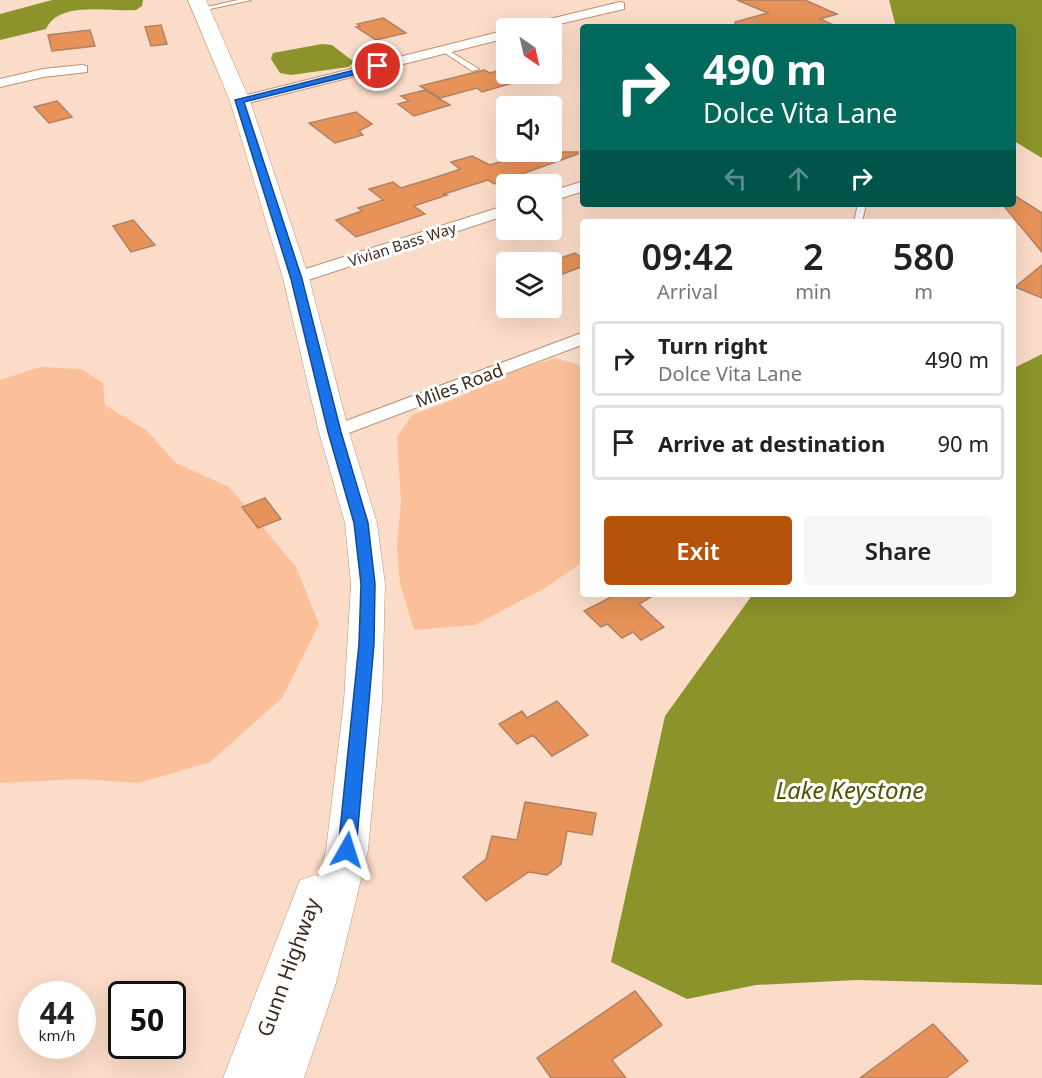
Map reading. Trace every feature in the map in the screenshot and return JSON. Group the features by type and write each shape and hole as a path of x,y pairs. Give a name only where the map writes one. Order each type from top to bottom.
{"main road":[{"name":"Gunn Highway","path":"199,5 240,100 296,279 334,432 361,523 368,584 367,644 347,850 313,983 280,1078"},
{"name":"Gunn Highway","path":"248,1078 304,931 357,751"}],"street":[{"path":"562,20 620,6"},
{"path":"240,100 496,37"},
{"path":"0,83 43,73 82,69"},
{"path":"562,193 580,187"},
{"name":"Vivian Bass Way","path":"296,279 496,214"},
{"name":"Miles Road","path":"334,432 580,339"}],"lane":[{"path":"199,5 248,0"},
{"path":"444,50 475,69"}],"shaded area":[{"path":"555,358 580,365 580,564 545,588 475,625 414,630 400,584 397,547 401,502 397,437 412,415 452,400 512,372"},
{"path":"40,367 81,369 103,383 105,405 147,431 176,463 229,487 296,567 319,624 282,698 210,762 139,783 79,779 0,783 0,380"}],"water":[{"path":"52,0 143,0 142,6 136,10 86,9 62,14 52,20 46,29 0,40 0,14"},
{"path":"889,0 1042,0 1042,158 1016,142 1016,24 895,24"},
{"path":"322,44 332,45 354,62 348,67 291,75 280,73 271,59 273,53"},
{"name":"Lake Keystone","path":"1042,354 1042,985 857,980 756,985 687,999 611,962 665,716 751,597 1016,597 1016,367"}],"building":[{"path":"737,0 805,0 837,14 820,19 831,24 735,24 735,22 768,13"},
{"path":"383,18 406,33 376,40 356,27 360,26 357,24"},
{"path":"161,25 167,44 151,46 145,27"},
{"path":"90,30 95,46 52,51 48,35"},
{"path":"484,70 490,73 496,71 496,84 509,84 482,92 477,88 440,98 420,86"},
{"path":"425,90 450,105 414,116 398,104 409,101 401,96"},
{"path":"57,101 72,117 49,123 34,107"},
{"path":"356,112 372,124 359,131 363,135 335,143 309,123"},
{"path":"562,152 578,152 578,154 562,160"},
{"path":"472,156 490,165 500,162 556,162 522,174 496,174 496,183 488,180 444,194 447,195 414,206 425,214 356,237 336,220 362,211 358,208 383,200 369,189 393,182 401,188 446,174 460,169 451,162"},
{"path":"1016,196 1042,213 1042,252 1016,219 1004,207 1016,207"},
{"path":"133,220 155,245 131,252 113,226"},
{"path":"575,253 580,256 580,268 562,274 562,258"},
{"path":"1042,265 1042,298 1016,286"},
{"path":"265,498 281,519 258,528 242,507"},
{"path":"611,597 651,597 639,604 664,627 641,640 633,632 622,638 607,624 601,627 584,611"},
{"path":"557,701 588,735 552,756 533,735 517,744 499,724 522,711 527,718"},
{"path":"525,802 596,813 592,835 567,831 561,864 547,875 529,872 486,901 463,877 486,859 492,836 517,840"},
{"path":"635,991 662,1025 612,1060 626,1078 551,1078 537,1058"},
{"path":"933,1024 968,1061 946,1078 860,1078"}],"route":[{"path":"347,850 367,644 368,584 361,523 334,432 296,279 240,100 378,66"}]}
